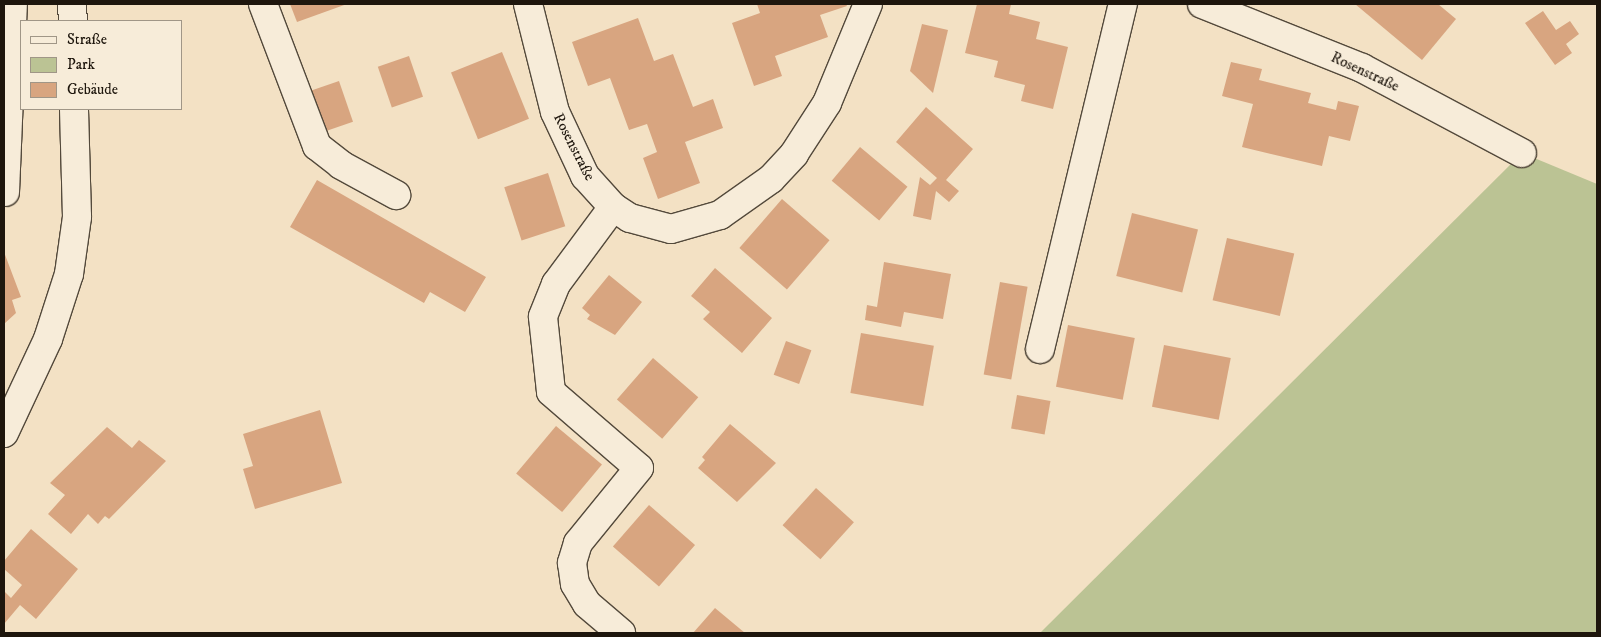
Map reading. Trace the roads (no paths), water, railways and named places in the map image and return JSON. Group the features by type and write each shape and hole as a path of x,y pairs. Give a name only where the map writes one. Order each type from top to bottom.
{"street":[{"path":"5,192 13,4"},
{"path":"72,4 72,20"},
{"path":"263,4 317,146 396,195"},
{"name":"Rosenstraße","path":"528,4 555,112 585,176 613,207 630,218 671,229 720,215 748,198 771,179 811,130 845,65 868,4"},
{"path":"1040,349 1123,4"},
{"name":"Rosenstraße","path":"1202,4 1362,68 1522,153"},
{"path":"4,433 51,333 69,274 77,217 74,110"},
{"path":"613,207 556,284 543,317 551,392 639,468 578,543 572,563 575,584 587,604 621,633"}]}
